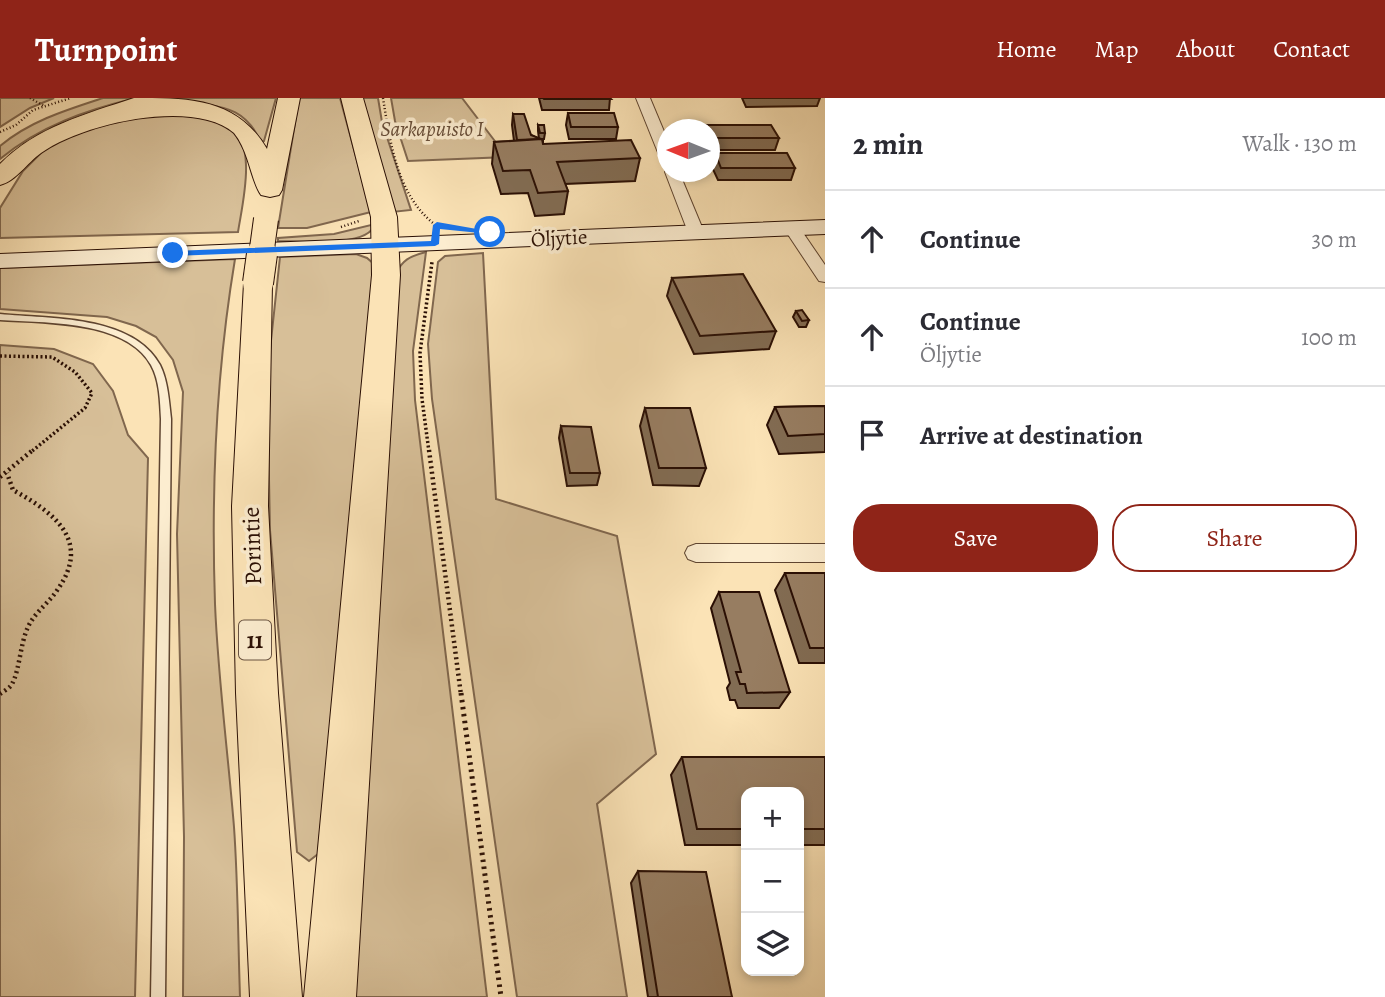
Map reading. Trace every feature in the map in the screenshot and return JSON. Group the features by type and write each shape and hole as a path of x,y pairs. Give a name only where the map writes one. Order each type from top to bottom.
{"highway":[{"name":"Porintie","path":"276,997 257,693 250,506 258,283 270,184 289,98"},
{"path":"330,997 386,275 384,217 352,98"},
{"path":"0,178 19,158 53,134 80,122 146,101 199,107 235,120 249,138 270,184"}],"main road":[{"name":"Öljytie","path":"0,261 825,227"}],"street":[{"path":"643,98 657,134"},
{"path":"676,182 696,232"},
{"path":"791,227 825,277"},
{"path":"696,553 825,553"}],"lane":[{"path":"0,317 93,327 120,333 141,347 155,364 162,387 166,419 158,997"}],"path":[{"path":"30,98 45,106"},
{"path":"0,132 16,125 33,110 71,98"},
{"path":"383,98 386,122 407,190 419,214 437,225 420,353 422,399 501,997"},
{"path":"0,356 13,359 35,355 57,357 84,380 92,393 85,408 0,477"},
{"path":"0,694 12,685 30,621 61,586 72,555 66,527 36,503 13,490 7,473"}],"green space":[{"path":"0,98 54,98 30,108 0,127"},
{"path":"103,98 136,98 99,108 47,128 0,159 0,146 12,137 36,123"},
{"path":"175,98 276,98 264,141 261,142 253,128 234,112"},
{"path":"299,98 340,98 371,212 307,228 278,228"},
{"path":"358,98 378,98 382,122 411,210 392,212"},
{"name":"Sarkapuisto I","path":"391,98 462,98 507,157 408,161 395,121"},
{"path":"158,107 219,122 237,133 246,158 245,190 238,232 0,238 0,208 23,171 44,150 70,134"},
{"path":"375,224 370,232 347,240 278,241 278,238 334,234"},
{"path":"426,252 413,351 415,400 487,997 344,997 395,275 407,259"},
{"path":"483,253 496,499 617,536 656,754 597,804 627,997 517,997 432,399 428,344 438,262 445,256"},
{"path":"356,254 375,265 318,854 309,861 297,852 270,530 267,378 280,257"},
{"path":"235,259 223,345 216,431 214,561 218,660 235,848 240,997 183,997 184,837 177,534 183,392 173,360 156,337 136,326 107,317 0,309 0,268"},
{"path":"0,345 54,349 93,364 113,391 128,435 148,458 135,997 0,997"}],"building":[{"path":"610,98 611,99 544,99"},
{"path":"568,113 614,113 618,127 571,127"},
{"path":"513,114 524,114 531,135 541,139 517,140"},
{"path":"538,125 544,125 545,133 540,133"},
{"path":"720,125 771,125 779,138 720,138"},
{"path":"542,139 543,144 631,140 640,158 557,162 568,191 538,193 530,170 503,171 494,142"},
{"path":"720,153 787,153 795,168 721,168"},
{"path":"743,274 776,331 700,336 672,278"},
{"path":"802,310 809,320 802,321 796,311"},
{"path":"825,406 825,434 788,436 775,407"},
{"path":"645,408 690,408 706,468 659,468"},
{"path":"561,426 591,427 600,473 570,473"},
{"path":"785,573 825,573 825,648 810,648"},
{"path":"719,592 759,592 790,692 747,693 745,684 740,684 736,672 741,672"},
{"path":"682,757 825,757 825,829 804,829 804,787 741,787 741,829 697,829"},
{"path":"638,871 706,872 732,997 658,997"}],"route":[{"path":"173,253 435,244 437,225 450,229 490,232"}]}
